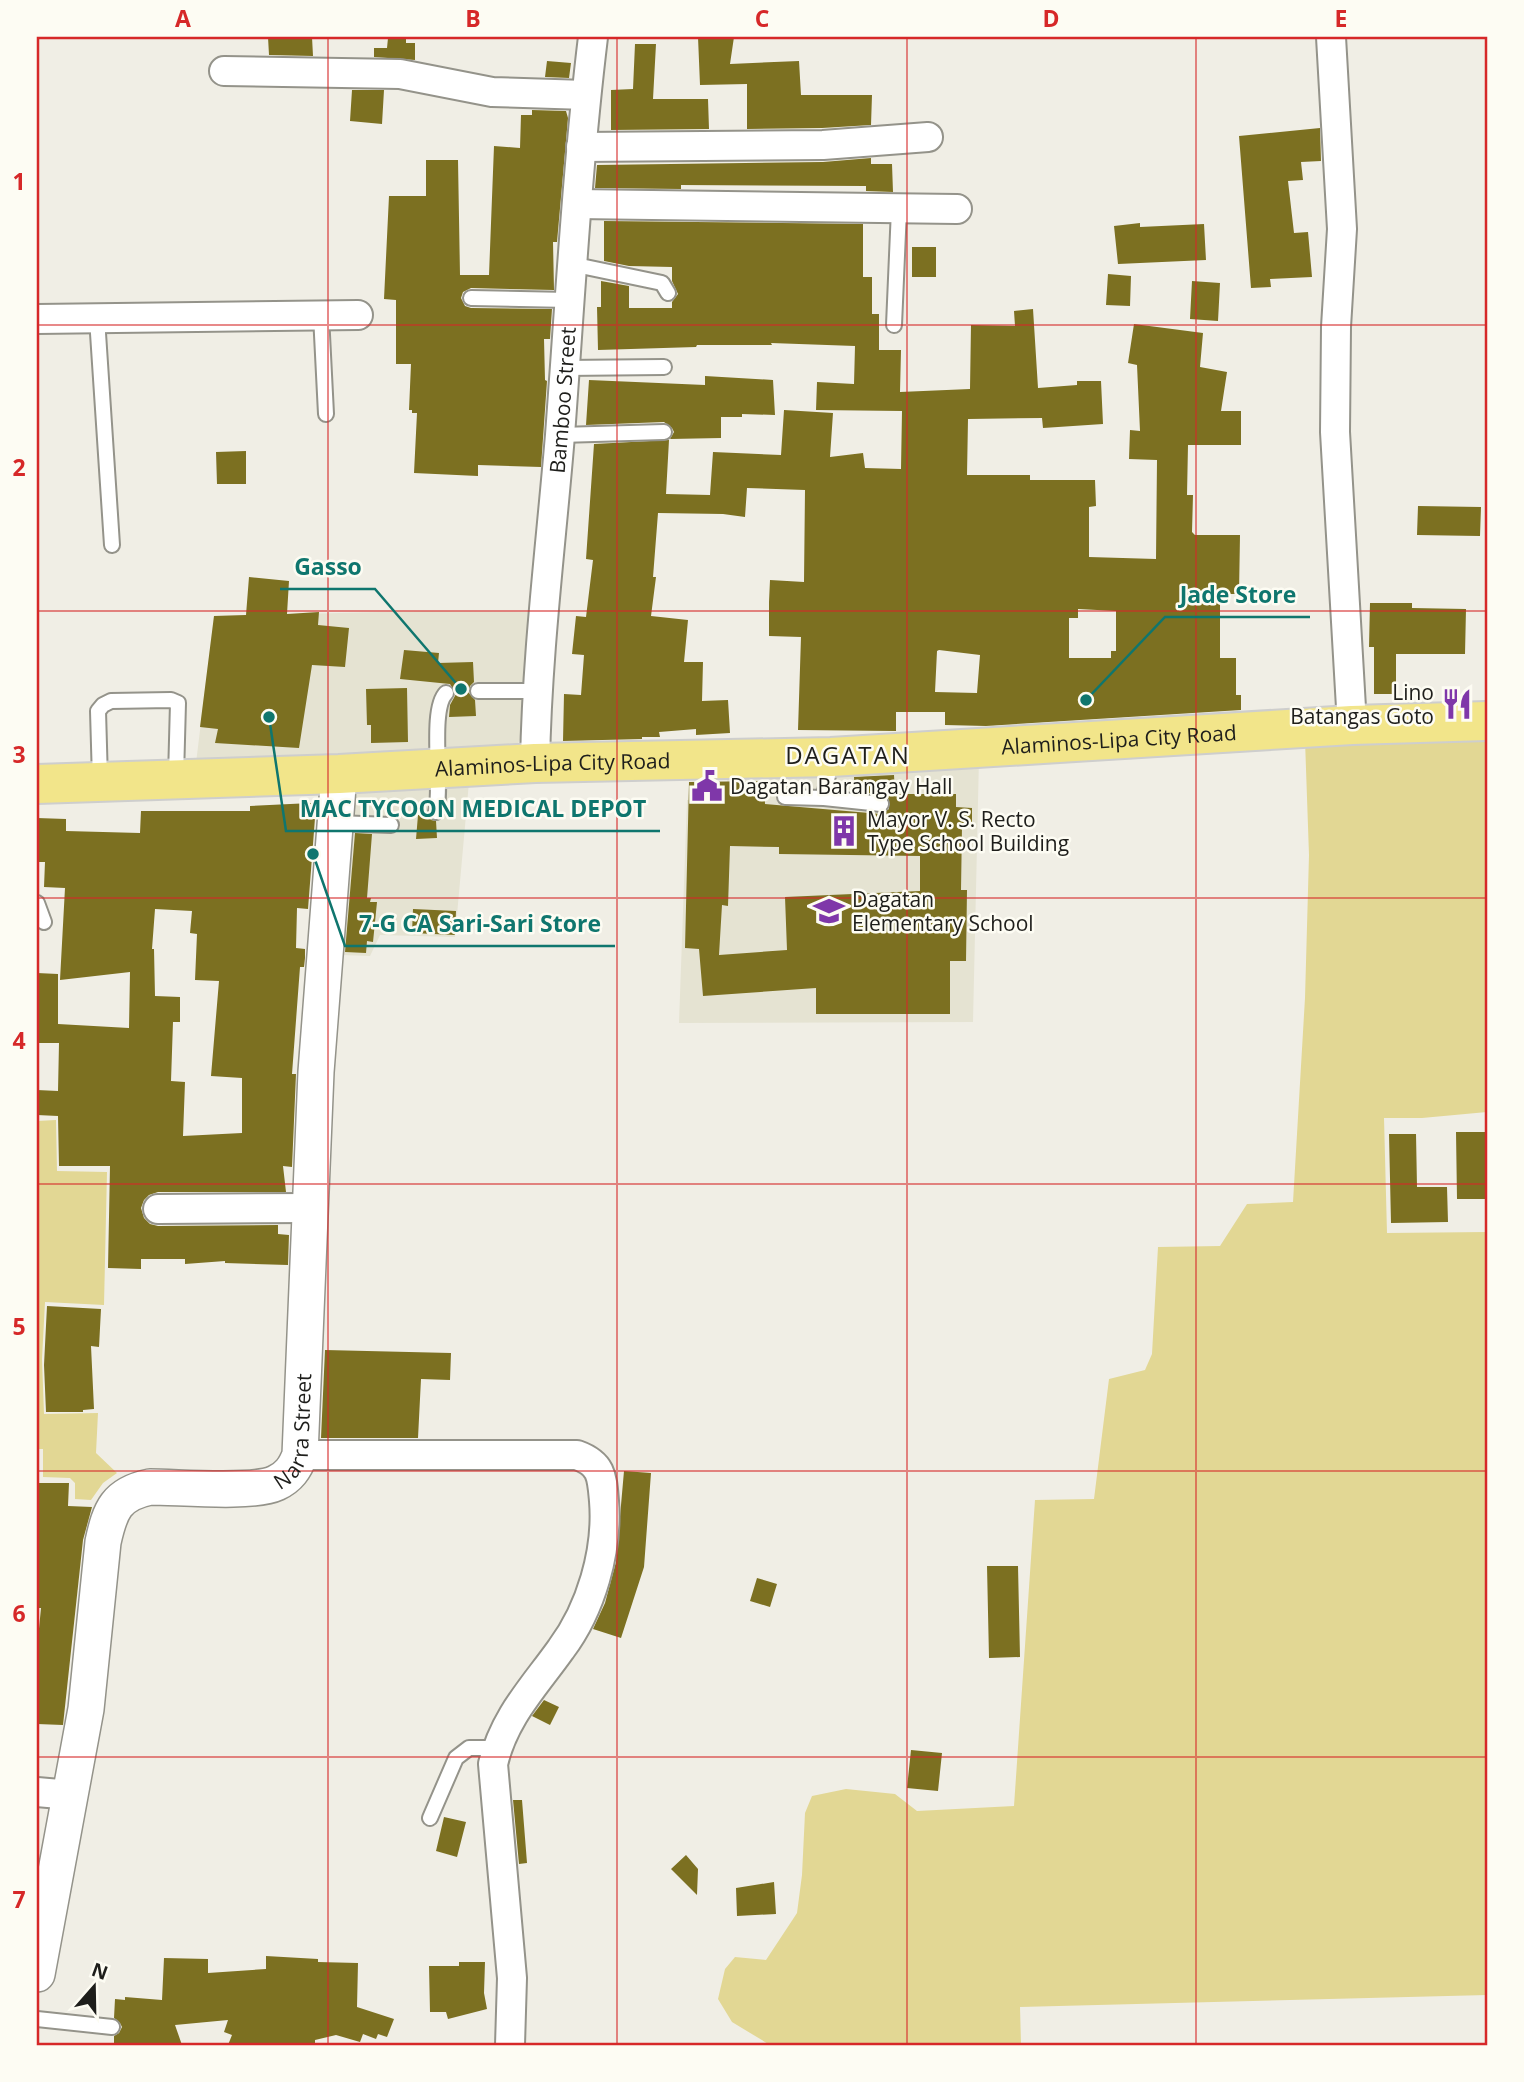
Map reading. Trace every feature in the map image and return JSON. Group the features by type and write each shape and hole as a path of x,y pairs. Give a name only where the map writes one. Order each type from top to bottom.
{"main road":[{"name":"Alaminos-Lipa City Road","path":"37,784 340,774 535,763 831,757 1352,725 1487,721"}],"street":[{"name":"Bamboo Street","path":"535,763 537,691 560,435 571,264 593,37"},
{"path":"1331,37 1342,229 1336,327 1335,432 1352,725"},
{"path":"224,71 400,74 492,92 586,95"},
{"path":"582,147 823,145 928,137"},
{"path":"577,204 957,209"},
{"path":"37,319 358,315"},
{"name":"Narra Street","path":"37,1974 54,1793 86,1709 103,1542 107,1522 116,1504 133,1491 150,1487 261,1488 287,1477 295,1468 300,1455 316,1072 340,774"},
{"path":"158,1209 311,1208"},
{"path":"300,1455 577,1455 590,1460 598,1468 606,1521 599,1565 569,1636 512,1715 496,1748 493,1764 512,1978 510,2045"}],"lane":[{"path":"894,325 899,209"},
{"path":"571,264 662,283 668,293"},
{"path":"471,298 569,300"},
{"path":"321,315 326,414"},
{"path":"97,318 112,545"},
{"path":"564,368 664,367"},
{"path":"560,435 664,432"},
{"path":"478,691 537,691"},
{"path":"436,812 440,704 446,693"},
{"path":"100,782 98,711 111,701 172,700 178,703 176,779"},
{"path":"824,798 831,757"},
{"path":"785,797 881,804"},
{"path":"336,823 391,825"},
{"path":"37,903 44,922"},
{"path":"430,1818 456,1758 469,1748 496,1748"},
{"path":"37,2019 112,2027"}],"shaded area":[{"path":"424,611 529,612 523,727 516,747 196,763 214,616"},
{"path":"1487,732 1487,1112 1422,1118 1384,1118 1387,1233 1487,1232 1487,1995 1020,2007 1021,2045 770,2045 732,2022 718,1999 725,1969 735,1957 766,1960 797,1913 805,1813 812,1796 846,1789 895,1794 917,1811 1014,1806 1035,1500 1094,1499 1109,1379 1145,1370 1152,1354 1158,1247 1220,1246 1247,1204 1293,1202 1305,998 1309,855 1305,740"},
{"name":"Dagatan Elementary School","path":"979,758 973,1022 679,1023 687,800 728,799 727,774"},
{"path":"469,782 455,937 380,935 370,956 341,955 355,798 358,793"},
{"path":"56,1120 57,1171 107,1172 104,1305 45,1302 42,1359 44,1414 98,1413 96,1453 117,1473 103,1483 91,1500 75,1499 75,1483 70,1478 43,1477 43,1449 37,1449 37,1121"}],"building":[{"path":"268,37 312,37 313,56 269,55"},
{"path":"698,37 734,37 730,64 799,61 801,95 872,95 871,125 747,129 747,84 700,85"},
{"path":"388,38 406,39 406,43 415,43 415,60 374,57 374,48 387,48"},
{"path":"635,44 656,44 653,99 708,99 709,129 611,130 611,90 633,89"},
{"path":"547,61 571,63 569,78 545,77"},
{"path":"352,90 384,90 382,124 350,121"},
{"path":"532,110 566,111 568,118 557,242 553,242 554,290 471,288 463,292 461,298 465,306 471,308 552,309 550,339 544,339 547,381 541,467 478,465 478,476 414,473 417,413 409,410 411,364 396,364 396,300 384,299 389,196 426,196 426,160 458,160 460,275 489,275 494,146 520,148 521,115 532,115"},
{"path":"1320,128 1321,161 1301,162 1303,180 1288,181 1294,233 1308,232 1312,277 1270,279 1271,287 1251,288 1239,136"},
{"path":"871,158 871,164 892,164 893,192 866,191 866,186 681,185 681,189 595,188 597,165 823,162"},
{"path":"604,221 863,224 863,277 872,277 872,314 879,314 879,350 901,350 900,392 970,389 971,325 1015,326 1014,311 1033,309 1038,388 1077,385 1077,381 1101,381 1103,424 1043,428 1042,418 968,419 967,475 1030,475 1030,480 1095,480 1096,506 1089,507 1089,557 1156,559 1157,460 1129,459 1130,430 1140,431 1137,365 1128,363 1134,324 1203,333 1200,367 1227,372 1221,411 1241,411 1241,445 1188,445 1187,495 1193,495 1192,532 1195,535 1240,535 1239,594 1220,594 1220,658 1236,658 1236,695 1241,695 1241,710 986,726 945,725 945,712 896,712 896,731 798,730 801,637 769,636 769,602 770,580 804,582 805,490 747,488 745,517 658,513 653,577 656,577 651,616 688,620 684,662 703,662 702,701 728,700 730,733 696,735 696,729 659,732 660,737 642,739 563,741 564,694 581,695 584,655 572,654 576,616 586,617 593,560 586,559 594,444 669,440 666,494 710,495 713,452 781,455 784,410 833,413 830,457 863,453 865,468 901,469 902,411 816,410 817,382 854,384 855,346 771,343 772,345 697,345 598,350 597,307 601,307 601,281 629,286 629,308 672,308 672,302 678,294 672,281 672,267 629,266 604,261","holes":["1078,609 1116,611 1116,651 1111,651 1111,658 1069,658 1069,618 1078,618","939,650 980,655 977,693 935,692"]},
{"path":"1140,223 1140,227 1204,224 1206,260 1118,264 1114,226"},
{"path":"912,247 936,247 936,277 912,277"},
{"path":"1108,274 1131,276 1130,306 1106,305"},
{"path":"1192,281 1220,283 1218,321 1190,319"},
{"path":"705,376 773,380 775,415 742,414 742,417 721,417 721,438 670,439 674,432 664,422 586,425 589,380 705,385"},
{"path":"246,451 246,484 217,484 216,452"},
{"path":"1418,506 1481,507 1480,536 1417,535"},
{"path":"249,577 289,581 287,614 319,612 318,625 349,628 345,667 312,665 299,748 215,743 218,729 200,727 214,616 246,615"},
{"path":"1370,603 1412,603 1412,608 1466,609 1465,654 1396,654 1396,694 1374,694 1374,647 1369,647"},
{"path":"404,650 439,653 438,663 473,662 474,682 468,692 475,700 476,716 449,717 450,705 456,694 450,684 400,679"},
{"path":"407,688 408,742 371,743 371,725 367,725 366,689"},
{"name":"Dagatan Elementary School","path":"894,775 895,794 956,794 956,807 972,808 972,826 962,826 961,890 967,890 966,961 950,961 950,1014 816,1014 816,988 703,996 699,949 685,948 689,782 764,781 765,804 881,814 889,809 889,800 882,794 855,792 854,777","holes":["730,846 779,847 779,854 920,856 920,891 785,897 787,950 719,955 722,905 728,906"]},
{"path":"316,805 308,909 297,908 296,948 305,949 305,958 304,967 300,967 292,1074 296,1074 292,1167 283,1166 286,1192 158,1192 149,1195 141,1208 144,1218 150,1224 158,1226 278,1225 278,1234 289,1235 288,1265 225,1261 185,1264 185,1259 141,1259 141,1269 108,1268 110,1166 59,1166 58,1116 37,1115 37,1090 58,1091 59,1043 37,1043 37,973 58,974 58,1024 129,1028 130,972 60,980 65,888 44,887 45,862 37,862 37,818 66,819 66,831 140,833 141,811 250,811 250,806","holes":["155,909 192,911 190,933 197,934 195,980 219,981 211,1076 242,1078 242,1133 183,1136 185,1082 171,1081 173,1022 180,1022 180,997 155,996 152,949"]},
{"path":"427,814 431,820 436,821 437,838 416,839 418,815"},
{"path":"355,833 372,834 367,898 371,898 370,902 377,902 373,942 367,941 366,953 345,952"},
{"path":"413,909 456,911 455,935 412,933"},
{"path":"1456,1132 1487,1132 1487,1199 1457,1199"},
{"path":"1389,1134 1416,1134 1417,1187 1447,1187 1448,1222 1391,1223"},
{"path":"47,1306 101,1309 99,1347 91,1346 94,1409 83,1412 46,1412 44,1365"},
{"path":"325,1350 451,1353 450,1380 421,1379 418,1438 321,1438"},
{"path":"624,1471 651,1473 644,1567 621,1638 593,1629 605,1603 616,1562"},
{"path":"37,1483 69,1483 68,1506 92,1507 83,1540 63,1725 37,1724 37,1649 41,1608 37,1608"},
{"path":"987,1566 1018,1566 1020,1657 989,1658"},
{"path":"757,1578 777,1584 770,1607 750,1601"},
{"path":"544,1700 559,1707 550,1725 532,1716"},
{"path":"911,1750 942,1753 938,1791 907,1788"},
{"path":"513,1800 522,1800 527,1863 519,1864"},
{"path":"444,1817 466,1822 457,1857 436,1851"},
{"path":"686,1855 698,1869 697,1895 671,1869"},
{"path":"774,1882 776,1914 737,1916 736,1888"},
{"path":"266,1956 358,1963 357,2007 394,2019 387,2037 378,2034 376,2039 363,2034 360,2042 336,2035 315,2040 315,2045 228,2045 232,2035 224,2032 228,2020 175,2025 182,2045 114,2045 114,2036 122,2027 114,2018 115,1999 125,2000 125,1997 162,2000 164,1958 208,1959 208,1973 266,1969"},
{"path":"459,1962 485,1962 484,1993 487,2009 448,2019 446,2012 430,2012 429,1966 459,1966"}],"place":[{"name":"Gasso","path":"461,689"},
{"name":"Jade Store","path":"1086,700"},
{"name":"Lino Batangas Goto","path":"1457,704"},
{"name":"MAC TYCOON MEDICAL DEPOT","path":"269,717"},
{"name":"Dagatan Barangay Hall","path":"707,786"},
{"name":"Mayor V. S. Recto Type School Building","path":"844,831"},
{"name":"7-G CA Sari-Sari Store","path":"313,854"},
{"name":"Dagatan Elementary School","path":"829,911"}],"district":[{"name":"DAGATAN","path":"848,754"}]}
